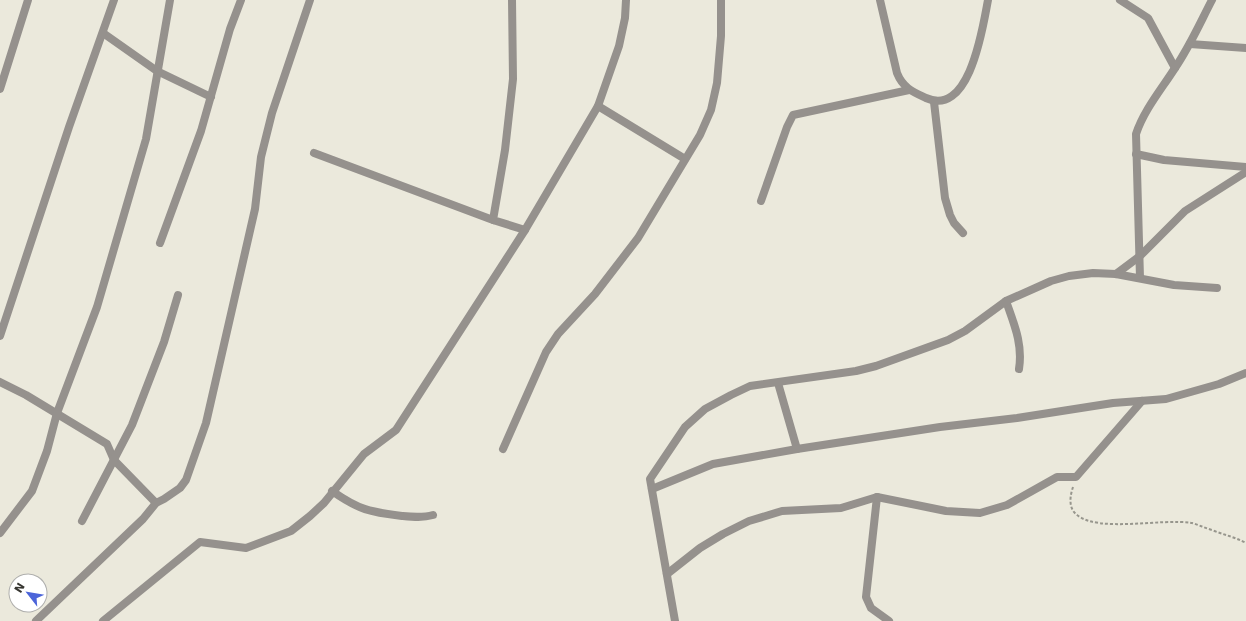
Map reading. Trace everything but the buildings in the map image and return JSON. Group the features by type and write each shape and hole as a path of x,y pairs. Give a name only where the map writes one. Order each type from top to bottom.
{"street":[{"path":"0,89 28,0"},
{"path":"0,336 68,127 114,0"},
{"path":"0,533 32,491 47,451 57,413 97,306 138,165 152,108 170,0"},
{"path":"160,243 201,131 230,29 241,0"},
{"path":"36,621 143,519 156,502 164,500 180,488 186,480 206,423 255,209 261,157 270,121 310,0"},
{"path":"493,220 505,150 513,80 512,0"},
{"path":"103,621 200,542 246,548 291,531 310,516 364,454 396,430 525,230 598,106 619,46 626,18 626,0"},
{"path":"504,449 546,352 558,334 595,294 638,238 700,135 711,110 717,75 720,36 720,0"},
{"path":"880,0 897,74 901,83 909,90 934,102 946,99 959,89 969,72 978,51 988,0"},
{"path":"1120,0 1148,18 1175,68"},
{"path":"1140,278 1136,134 1139,123 1190,44 1212,0"},
{"path":"103,33 157,71 211,97"},
{"path":"1190,44 1246,48"},
{"path":"761,201 787,127 793,115 909,90"},
{"path":"934,102 945,198 954,223 963,233"},
{"path":"598,106 685,159"},
{"path":"314,153 424,195 525,230"},
{"path":"1136,154 1164,160 1246,167"},
{"path":"1116,274 1140,256 1185,211 1246,172"},
{"path":"675,621 650,479 652,473 685,427 705,409 750,386 856,371 876,366 948,340 965,331 1006,301 1036,287 1069,276 1093,273 1116,274 1174,286 1217,288"},
{"path":"82,521 132,425 148,388 178,295"},
{"path":"1006,301 1018,335 1021,357 1019,369"},
{"path":"652,489 713,464 797,448 940,427 1142,400 1166,399 1219,384 1246,373"},
{"path":"0,382 57,413 107,444 114,460 156,502"},
{"path":"778,383 797,448"},
{"path":"667,574 700,548 749,521 782,511 841,508 877,497 946,511 980,513 1007,505 1057,477 1076,477 1142,400"},
{"path":"332,491 357,507 378,514 418,517 433,515"},
{"path":"877,497 866,597 871,608 889,621"}],"path":[{"path":"1076,477 1070,498 1071,507 1077,515 1093,522 1116,524 1168,522 1192,524 1225,533 1246,543"}]}
